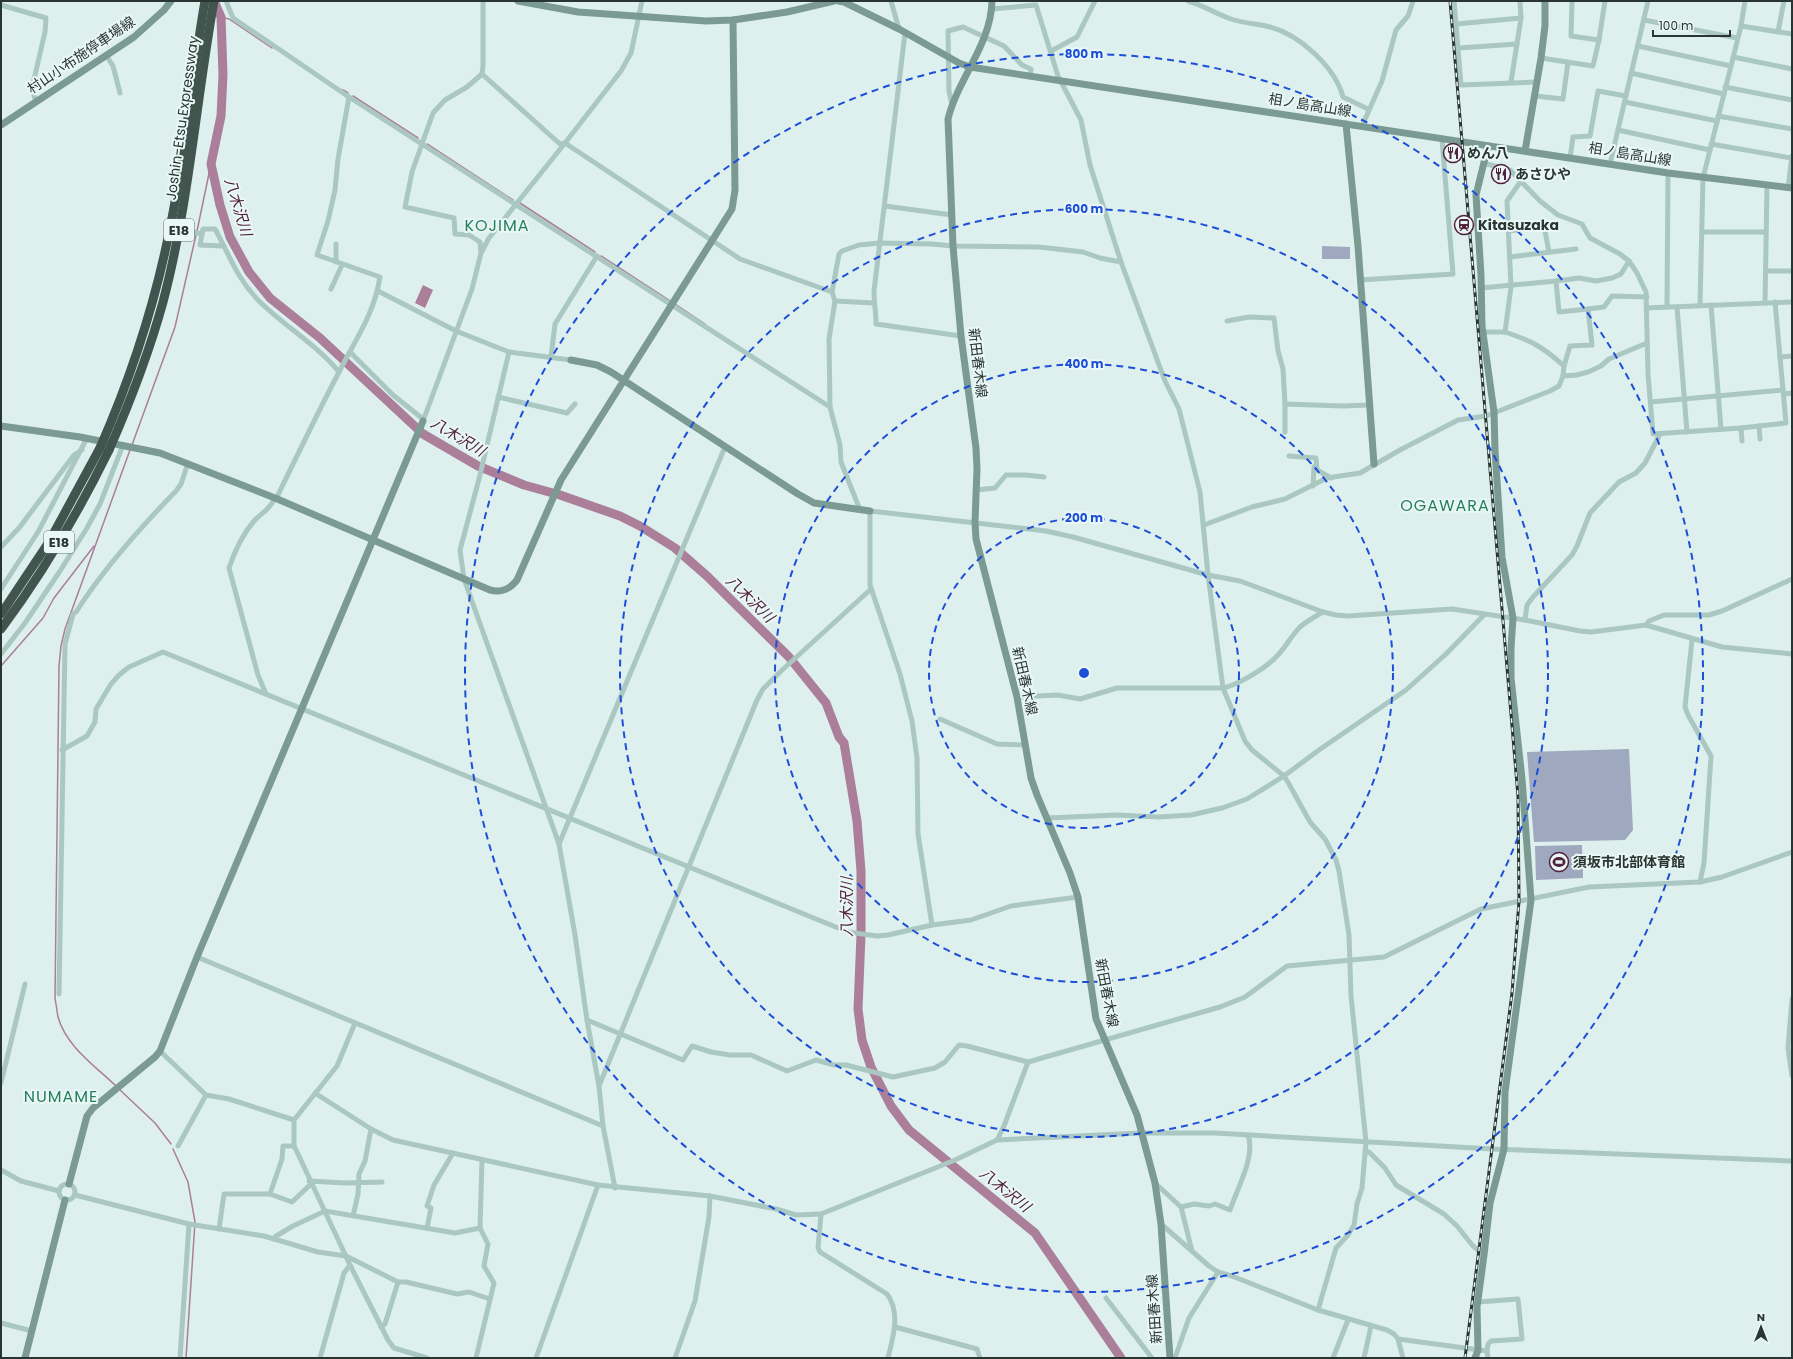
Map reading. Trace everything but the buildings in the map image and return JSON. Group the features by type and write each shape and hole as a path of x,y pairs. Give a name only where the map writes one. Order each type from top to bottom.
{"highway":[{"name":"Joshin-Etsu Expressway","path":"1,629 57,545 85,497 104,449 118,405 139,350 154,301 175,200 205,1"},
{"name":"Joshin-Etsu Expressway","path":"1,614 50,542 104,449 130,402 143,365 169,277 185,194 214,1"}],"street":[{"name":"村山小布施停車場線","path":"1,125 134,37 164,10 171,1"},
{"path":"226,1 233,18 349,97 830,407"},
{"path":"482,253 480,242 469,235 455,234 454,218 405,207 412,172 433,113 444,100 467,87 482,74 483,1"},
{"path":"518,1 578,12 706,21 733,20 787,12 834,1"},
{"path":"69,1184 87,1116 93,1108 155,1057 160,1051 197,957 423,420 472,290 482,253 488,238 621,71 631,53 642,1"},
{"name":"相ノ島高山線","path":"838,1 844,2 970,67 1668,173 1790,188"},
{"path":"891,1 902,31 874,303 876,324 961,336"},
{"name":"新田春木線","path":"992,1 990,23 985,38 952,105 948,119 953,246 961,336 976,448 975,522 979,552 1017,697 1031,778 1078,896 1096,1019 1103,1039 1137,1115 1155,1183 1161,1224 1170,1358"},
{"path":"1051,51 1077,37 1095,1"},
{"path":"1188,1 1203,5 1230,19 1270,27 1301,42 1313,52 1330,73 1343,97 1368,109"},
{"path":"1362,126 1368,109 1382,81 1396,30 1408,16 1412,1"},
{"path":"1454,1 1461,85 1536,82"},
{"path":"1511,82 1521,18 1520,1"},
{"path":"1525,151 1546,26 1545,1"},
{"path":"1572,1 1571,36 1599,40"},
{"path":"1541,58 1593,66 1605,1"},
{"path":"1610,164 1648,1"},
{"path":"1700,306 1703,178 1741,26 1744,1"},
{"path":"1778,32 1784,1"},
{"path":"1,5 46,18 45,32 32,88 36,102"},
{"path":"992,9 1036,5 1061,82 1081,120 1090,165 1121,262 1165,381 1179,409 1200,492 1208,575 1222,688 1245,742 1252,750 1284,776 1310,822 1325,839 1336,860 1349,935 1349,960 1366,1152 1362,1188 1357,1204 1354,1225 1348,1235 1336,1248 1318,1310"},
{"path":"1456,24 1521,18"},
{"path":"1,426 87,438 160,453 188,463 496,592 508,589 518,580 561,480 732,209 735,190 733,20"},
{"path":"1644,20 1737,38"},
{"path":"1741,26 1792,34"},
{"path":"952,105 949,91 948,31 963,27 1004,46 1022,65 1031,68 1030,77"},
{"path":"1459,48 1517,44"},
{"path":"1638,46 1730,66"},
{"path":"106,55 113,66 120,93"},
{"path":"1733,57 1792,69"},
{"path":"1535,96 1563,99 1568,62"},
{"path":"1631,73 1724,94"},
{"path":"482,74 560,144 565,143 746,262 832,292"},
{"path":"1725,86 1792,100"},
{"path":"1570,158 1573,137 1590,136 1598,91 1626,96"},
{"path":"266,694 258,675 229,568 234,553 245,533 256,519 270,509 339,371 368,320 378,291 380,277 317,255 328,221 335,190 338,159 349,97"},
{"path":"1625,102 1717,119 1792,129"},
{"path":"1346,124 1374,464"},
{"path":"1618,130 1710,150"},
{"path":"1360,280 1453,274 1442,138"},
{"path":"1711,144 1792,157 1790,188"},
{"path":"1475,1358 1478,1350 1478,1302 1490,1203 1504,1149 1505,1092 1531,900 1522,779 1511,678 1510,648 1513,618 1502,557 1494,412 1482,332 1476,195 1488,146"},
{"path":"1483,163 1510,170 1540,201 1558,215 1582,224 1590,238 1620,254 1628,261 1642,283 1647,297 1647,343 1653,434 1741,428 1786,423 1775,302"},
{"path":"1667,307 1668,173"},
{"path":"1505,332 1511,285 1507,201 1521,181"},
{"path":"1765,303 1767,186"},
{"path":"885,206 952,215"},
{"path":"1509,230 1538,227 1545,230 1549,252"},
{"path":"222,246 200,245 203,229 215,229 234,268 258,300 283,323 319,351 339,371"},
{"path":"187,231 202,234"},
{"path":"1702,232 1766,232"},
{"path":"860,510 841,462 840,445 830,407 829,339 835,300 832,292 839,254 842,251 859,245 880,243 1039,247 1083,252 1100,258 1121,262"},
{"path":"336,244 336,262"},
{"path":"1510,257 1576,249"},
{"path":"551,357 555,324 597,256"},
{"path":"1481,288 1579,278 1596,281 1612,278 1621,274 1628,261"},
{"path":"331,289 342,265"},
{"path":"1766,271 1792,271"},
{"path":"1556,281 1560,312 1604,307 1612,296 1647,297"},
{"path":"378,291 456,331 509,352 597,365 625,380 725,447 814,503 860,510 1046,531 1208,575 1240,581 1323,612 1342,616 1452,609 1591,632 1646,625 1692,640 1722,647 1792,654"},
{"path":"835,300 874,303"},
{"path":"1646,308 1792,302"},
{"path":"1711,305 1721,429"},
{"path":"1677,306 1687,432"},
{"path":"1204,525 1252,507 1285,499 1331,478 1360,473 1368,470 1374,464 1458,420 1486,416 1550,391 1558,386 1563,376 1564,366 1570,346 1592,345 1588,309"},
{"path":"1227,321 1249,317 1274,318 1278,351 1283,369 1285,432"},
{"path":"1482,332 1505,332 1528,340 1548,351 1564,366"},
{"path":"1563,376 1577,375 1588,372 1601,366 1609,359 1647,343"},
{"path":"350,352 393,395 423,420"},
{"path":"509,352 479,479 460,550 464,579 559,844 576,935 586,1020 599,1086 603,1126 615,1188"},
{"path":"1780,357 1792,356"},
{"path":"1651,402 1718,396 1783,392 1792,393"},
{"path":"498,397 567,413 575,404"},
{"path":"1285,404 1343,406 1370,405"},
{"path":"1759,426 1760,439"},
{"path":"1741,428 1742,441"},
{"path":"1525,620 1527,606 1533,597 1572,555 1590,512 1619,482 1636,473 1645,463 1660,434"},
{"path":"1,589 38,532 87,438"},
{"path":"1,654 25,623 87,528 100,504 125,446"},
{"path":"559,844 725,447"},
{"path":"1,547 20,528 74,455 82,449"},
{"path":"1289,456 1316,458 1317,470 1331,478"},
{"path":"59,994 65,644 73,614 76,612 92,586 116,556 176,491 181,484 188,463"},
{"path":"1313,486 1314,467 1316,465"},
{"path":"976,490 995,488 1006,475 1044,477"},
{"path":"870,511 871,589 900,674 912,721 917,758 918,834 932,925"},
{"path":"1646,625 1649,621 1664,615 1709,615 1722,611 1792,579"},
{"path":"599,1086 690,867 757,700 764,689 780,672 871,589"},
{"path":"1017,697 1058,695 1080,699 1117,688 1222,688 1239,684 1277,657 1301,626 1323,612"},
{"path":"1047,818 1116,815 1158,817 1191,815 1222,808 1247,799 1284,776 1318,750 1406,690 1446,654 1484,615"},
{"path":"1692,640 1685,707 1711,756 1704,863 1700,882"},
{"path":"62,750 87,736 94,722 96,709 118,675 129,667 163,652 848,932 877,936 932,925 971,920 1011,906 1078,896"},
{"path":"940,719 997,744 1025,745"},
{"path":"586,1020 683,1060 692,1046 711,1052 730,1055 751,1055 787,1071 816,1060 834,1065 846,1065 893,1077 935,1068 945,1062 959,1046 967,1046 1028,1062 1103,1039 1220,1007 1245,997 1287,966 1384,957 1481,909 1531,900 1588,887 1700,882 1722,877 1792,852"},
{"path":"197,957 603,1126"},
{"path":"1,1083 25,984"},
{"path":"1792,999 1788,1048 1792,1076"},
{"path":"355,1023 337,1066 294,1120 294,1146 310,1183 325,1211 350,1265 381,1327 394,1348 427,1358"},
{"path":"160,1051 206,1095 229,1099 294,1120"},
{"path":"997,1140 1004,1126 1028,1062"},
{"path":"315,1093 371,1129 393,1140 598,1185 615,1188 655,1190 692,1196 710,1196 776,1209 796,1215 821,1214 955,1160 997,1140 1141,1133 1248,1135 1504,1149 1792,1161"},
{"path":"178,1146 206,1095"},
{"path":"353,1216 358,1194 359,1174 365,1161 371,1129"},
{"path":"1181,1207 1194,1204 1208,1206 1214,1204 1230,1210 1244,1173 1251,1143 1248,1135"},
{"path":"270,1194 282,1159 283,1146 294,1146"},
{"path":"1366,1152 1369,1152 1385,1168 1396,1185 1444,1214 1457,1226 1473,1246 1484,1255"},
{"path":"427,1228 431,1208 427,1206 432,1192 453,1153"},
{"path":"476,1358 494,1283 484,1266 488,1244 480,1228 482,1160"},
{"path":"1,1170 21,1181 59,1191"},
{"path":"219,1229 224,1194 270,1194 292,1202 310,1183 382,1182"},
{"path":"1155,1183 1181,1207 1192,1252"},
{"path":"69,1184 63,1185 59,1191 60,1197 65,1200 72,1199 75,1195"},
{"path":"69,1184 74,1189 75,1195"},
{"path":"536,1358 598,1185"},
{"path":"75,1195 189,1224 274,1239 318,1252 346,1256 398,1282 406,1282 457,1294 469,1292 490,1299"},
{"path":"675,1358 695,1301 709,1217 710,1196"},
{"path":"25,1358 65,1200"},
{"path":"274,1239 276,1236 293,1226 325,1211 456,1233 480,1228"},
{"path":"821,1214 818,1248 820,1252 887,1294 891,1299 895,1327 888,1358"},
{"path":"180,1358 189,1224"},
{"path":"1161,1224 1192,1252 1218,1272 1232,1276 1318,1310 1348,1320 1387,1330 1394,1334 1398,1339 1403,1358"},
{"path":"320,1358 344,1273 350,1265"},
{"path":"1175,1358 1189,1318 1218,1272"},
{"path":"381,1327 385,1324 398,1282"},
{"path":"1106,1298 1152,1358"},
{"path":"1478,1302 1518,1299 1522,1339 1492,1341 1488,1344 1488,1358"},
{"path":"1333,1358 1348,1320"},
{"path":"1,1323 32,1331"},
{"path":"1364,1358 1371,1326"},
{"path":"895,1327 977,1349 980,1358"},
{"path":"1398,1339 1487,1351"}],"shaded area":[{"path":"1322,246 1350,247 1350,259 1322,259"},
{"path":"423,285 433,290 425,308 415,303"},
{"path":"1629,749 1633,830 1625,840 1534,842 1527,752"},
{"name":"須坂市北部体育館","path":"1582,845 1583,878 1536,880 1535,846"}],"waterway":[{"name":"八木沢川","path":"214,1 221,17 223,75 221,116 211,164 220,205 230,237 249,272 270,298 320,338 423,434 478,466 524,485 560,495 620,516 640,526 675,548 707,576 789,657 826,703 839,737 844,743 857,821 861,871 861,935 858,1009 862,1040 871,1067 891,1106 909,1130 1035,1233 1121,1358"},
{"path":"221,17 229,19 272,48"},
{"path":"343,90 348,93"},
{"path":"353,96 418,138"},
{"path":"427,144 513,200"},
{"path":"197,231 211,164"},
{"path":"520,203 595,252"},
{"path":"132,445 175,327 196,235"},
{"path":"601,256 670,301"},
{"path":"675,304 705,324"},
{"path":"116,1086 82,1055 67,1037 58,1017 55,998 59,666 61,646 65,629 130,450"},
{"path":"1,666 43,618 54,598 94,546"},
{"path":"120,1090 155,1123 171,1144"},
{"path":"173,1149 188,1182 195,1222 186,1358"}],"railway":[{"path":"1450,1 1518,796 1519,901 1512,993 1465,1358"}],"place":[{"name":"めん八","path":"1453,153"},
{"name":"あさひや","path":"1501,174"},
{"name":"Kitasuzaka","path":"1464,225"},
{"name":"須坂市北部体育館","path":"1559,862"}],"district":[{"name":"KOJIMA","path":"497,225"},
{"name":"OGAWARA","path":"1445,505"},
{"name":"NUMAME","path":"61,1096"}]}
